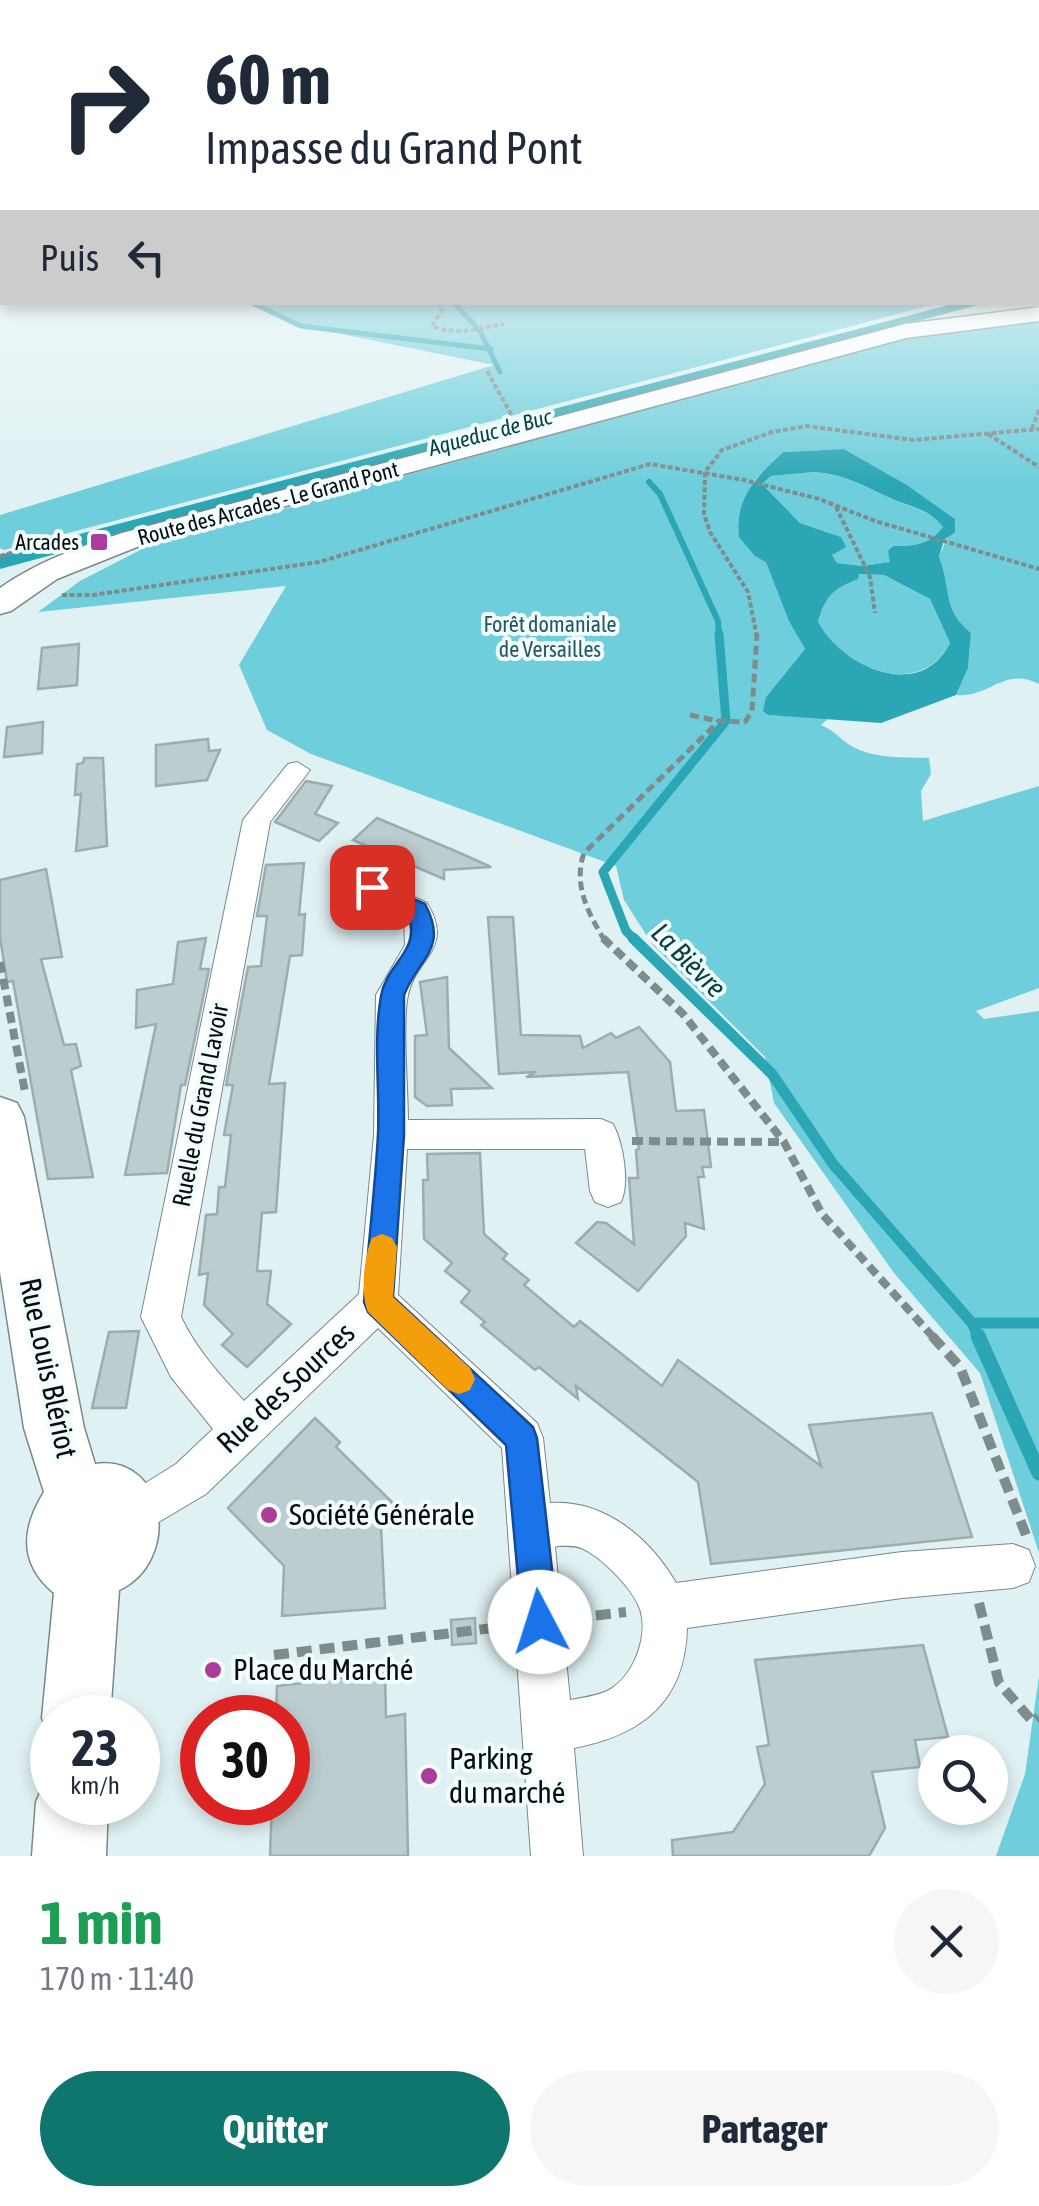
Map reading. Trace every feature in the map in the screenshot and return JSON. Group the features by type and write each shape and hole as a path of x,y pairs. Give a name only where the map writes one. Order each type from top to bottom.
{"main road":[{"name":"Route des Arcades - Le Grand Pont","path":"12,594 84,554 132,539 924,328 1039,314"},
{"path":"2,555 12,594"},
{"name":"Rue Louis Blériot","path":"0,1117 54,1428 103,1509"},
{"path":"78,1695 88,1570 102,1566 125,1545 103,1509"},
{"path":"69,1856 71,1825"}],"street":[{"name":"Ruelle du Grand Lavoir","path":"241,1429 187,1366 171,1343 162,1318 257,820 298,770"},
{"path":"372,887 417,910 424,928 422,948 392,995 391,1135 378,1302 522,1438 540,1622 556,1856"},
{"path":"391,1135 601,1134 608,1192"},
{"name":"Rue des Sources","path":"103,1509 191,1478 378,1302"},
{"path":"531,1528 556,1524 586,1527 615,1545 644,1575 663,1608 661,1653 647,1687 623,1710 546,1728"},
{"path":"663,1608 1006,1562"}],"path":[{"path":"440,312 441,317 433,328 466,330 504,324"},
{"path":"488,371 515,421"},
{"path":"690,714 745,722 752,710 757,633 748,592 710,532 704,514 705,472 722,450 772,432 806,426 913,440 1036,429 1039,410"},
{"path":"987,433 1039,467"},
{"path":"57,596 318,562 650,464 770,486 1039,569"},
{"path":"836,508 870,578 876,612"},
{"path":"719,721 584,853 577,873 589,915 605,941 683,1014 784,1142 822,1214 960,1366 1006,1562 992,1672 1010,1704 1033,1722 1039,1717"},
{"path":"601,1134 640,1142 784,1142"},
{"path":"540,1622 663,1608"},
{"path":"274,1656 458,1634"}],"green space":[{"path":"269,312 906,312 0,548 0,515 494,365 291,324"},
{"name":"Forêt domaniale de Versailles","path":"1039,321 1039,684 1027,679 1006,680 979,692 956,695 968,668 971,633 951,606 939,557 955,519 907,485 844,449 783,452 752,483 778,589 805,649 766,697 767,715 829,718 821,725 864,752 929,758 931,774 921,791 923,821 1039,786 1039,988 976,1011 984,1019 1039,1011 1039,1553 980,1373 894,1273 774,1103 765,1057 652,944 624,900 616,866 311,754 267,730 239,665 286,586 38,612 80,581 146,547 892,341"},
{"path":"814,472 852,481 925,512 944,526 921,543 892,546 891,562 862,566 837,563 832,555 841,537 800,523 762,484 771,476"},
{"path":"859,574 884,575 930,599 950,643 937,661 920,671 882,672 845,653 830,639 818,623 824,607 831,595"},
{"path":"1039,1676 1039,1856 996,1856 1025,1774"}],"shaded area":[{"path":"844,449 907,485 955,519 955,532 944,540 939,557 951,606 971,633 968,668 956,695 881,723 768,715 763,711 766,697 805,649 789,621 766,562 755,556 739,537 740,510 749,489 783,452","holes":["814,472 861,484 925,512 943,527 921,543 893,546 888,551 890,562 862,566 837,563 832,555 846,547 841,537 800,523 762,484 771,476","859,574 884,575 930,599 950,643 937,661 921,671 882,672 845,653 830,639 818,622 824,606 831,595 858,579"]}],"building":[{"path":"79,644 77,685 38,689 42,648"},
{"path":"43,722 42,753 4,757 7,727"},
{"path":"208,739 209,751 220,750 207,780 156,786 156,745"},
{"path":"84,758 103,758 107,846 76,851 81,794 75,795 77,764 83,763"},
{"path":"306,781 332,786 315,814 338,823 319,841 275,822"},
{"path":"377,818 491,867 444,870 444,879 353,840"},
{"path":"304,863 299,915 305,914 302,955 290,956 269,1084 285,1083 276,1212 262,1213 257,1271 271,1271 267,1304 291,1324 247,1367 222,1345 233,1334 204,1305 208,1273 199,1275 206,1215 217,1214 219,1187 225,1187 231,1135 224,1135 233,1085 226,1085 248,967 261,966 267,916 257,916 266,865"},
{"path":"46,869 62,957 41,959 64,1045 76,1044 81,1066 71,1070 93,1177 48,1179 13,981 7,982 0,937 0,880"},
{"path":"488,917 513,917 521,1035 580,1036 583,1048 611,1033 616,1038 639,1027 670,1062 676,1111 704,1110 711,1167 702,1167 704,1177 698,1177 704,1229 685,1223 686,1236 638,1291 576,1243 597,1222 606,1223 634,1244 629,1178 638,1178 639,1149 628,1072 526,1077 536,1072 499,1074"},
{"path":"206,938 200,969 209,969 185,1085 181,1085 167,1173 125,1175 156,1024 136,1028 137,990 173,984 178,942"},
{"path":"447,977 449,1048 492,1088 451,1089 452,1105 427,1106 415,1097 415,1036 427,1035 420,982"},
{"path":"480,1153 484,1234 507,1254 503,1259 529,1280 524,1285 574,1327 580,1321 662,1386 678,1360 821,1466 809,1425 932,1413 972,1537 711,1564 698,1482 576,1386 578,1399 539,1367 535,1370 481,1325 485,1322 461,1302 470,1291 445,1271 452,1263 424,1239 423,1180 428,1180 427,1154"},
{"path":"139,1331 126,1408 92,1408 109,1332"},
{"path":"315,1418 340,1442 336,1447 392,1502 380,1507 385,1608 282,1616 284,1566 228,1508"},
{"path":"475,1618 476,1643 452,1645 451,1620"},
{"path":"923,1645 947,1735 918,1735 918,1767 872,1772 885,1828 869,1856 673,1856 672,1840 733,1832 765,1784 757,1747 769,1745 755,1660"},
{"path":"385,1673 386,1717 405,1714 408,1856 270,1856 271,1825 310,1825 310,1695 277,1695 277,1686"}],"waterway":[{"name":"La Bièvre","path":"270,312 301,326 489,349"},
{"name":"La Bièvre","path":"462,312 480,331 489,349"},
{"name":"Aqueduc de Buc","path":"0,562 945,312"},
{"name":"La Bièvre","path":"489,349 500,372"},
{"name":"La Bièvre","path":"649,482 660,494 718,621 719,637"},
{"name":"La Bièvre","path":"633,938 626,931 603,872 726,721 719,634"},
{"name":"La Bièvre","path":"633,938 772,1074 833,1164 972,1323"},
{"name":"La Bièvre","path":"633,938 636,941"},
{"name":"La Bièvre","path":"972,1323 1039,1323"},
{"name":"La Bièvre","path":"972,1323 979,1338"},
{"name":"La Bièvre","path":"978,1336 1039,1473"}],"slow traffic":[{"path":"382,1247 378,1302 459,1379"}],"place":[{"name":"Arcades","path":"99,542"},
{"name":"Société Générale","path":"269,1515"},
{"name":"Place du Marché","path":"213,1670"},
{"name":"Parking du marché","path":"429,1776"}],"route":[{"path":"372,887 417,910 424,928 422,948 392,995 391,1135 378,1302 522,1438 540,1622"}]}
